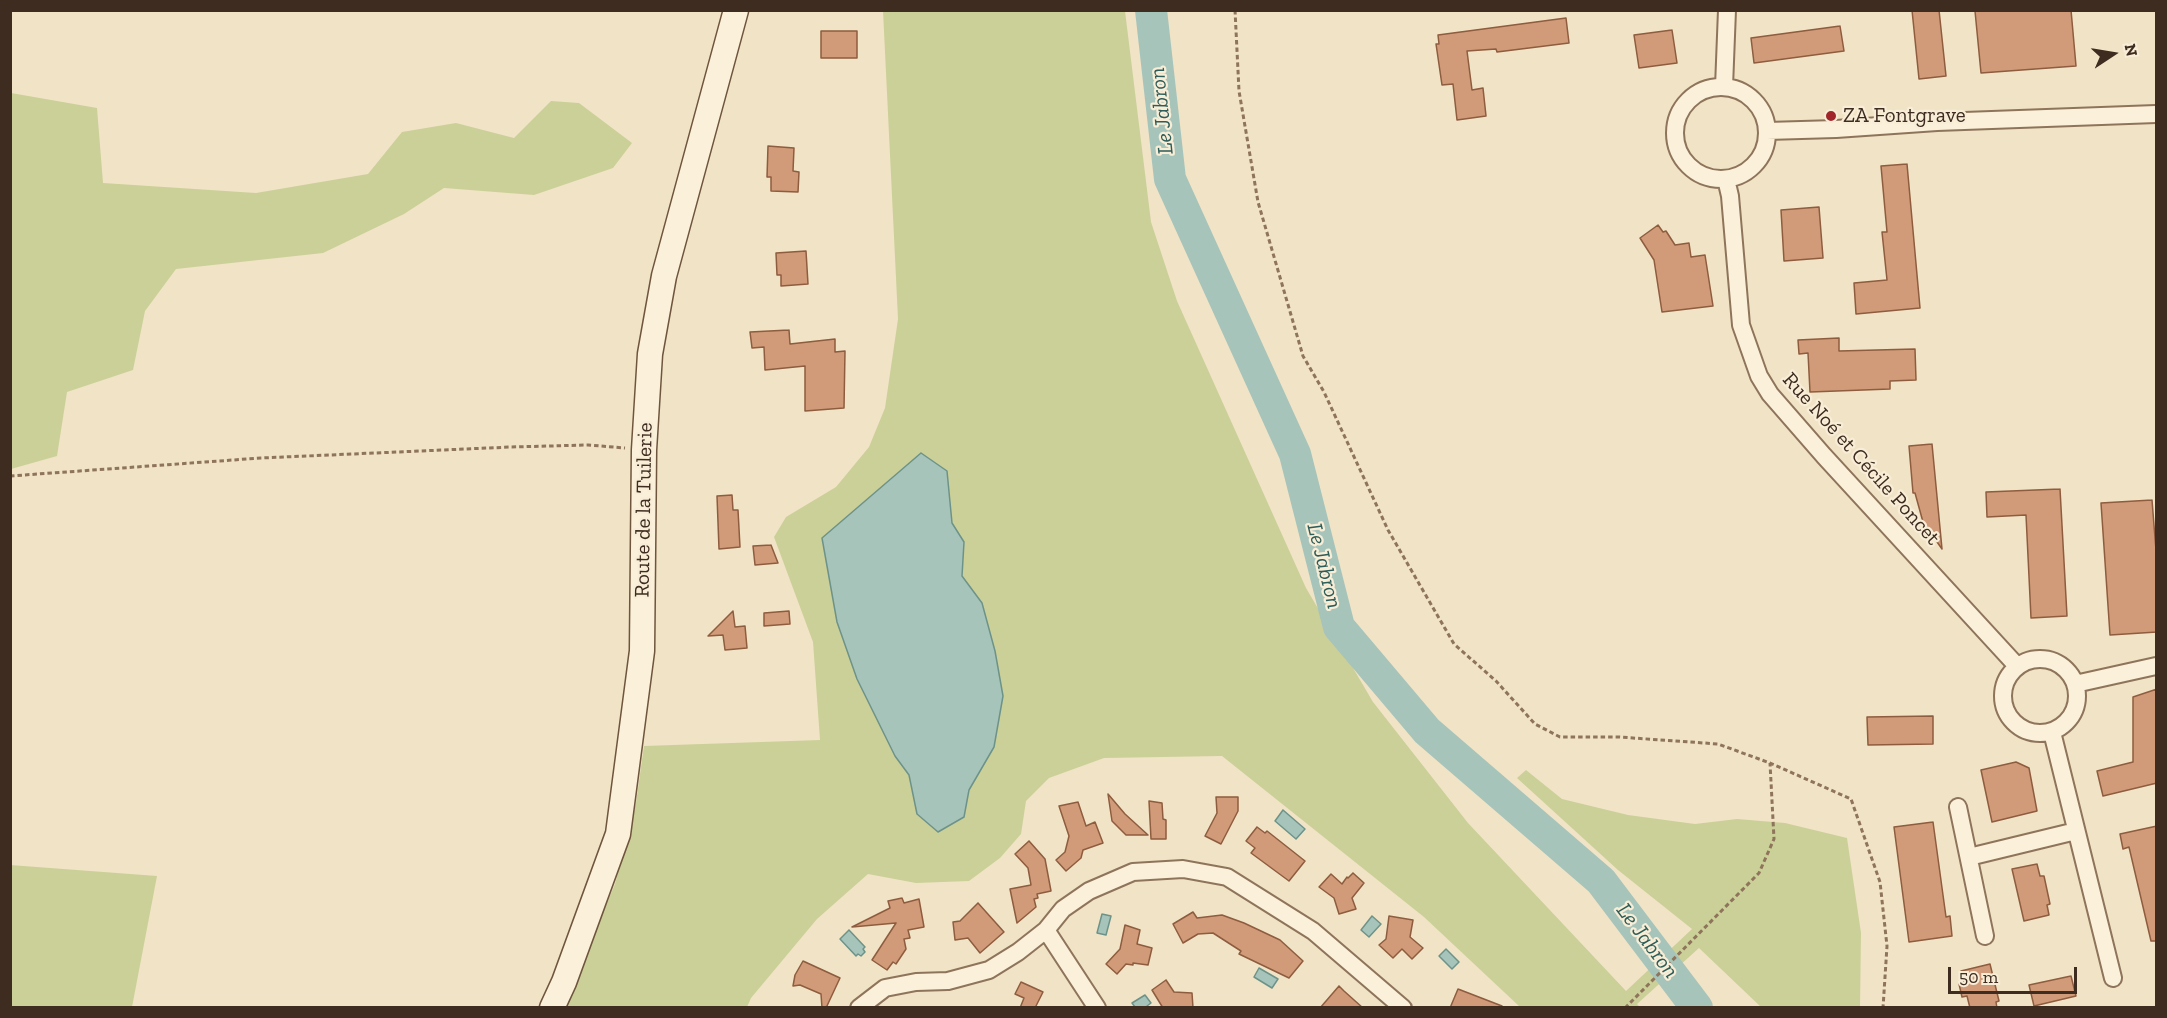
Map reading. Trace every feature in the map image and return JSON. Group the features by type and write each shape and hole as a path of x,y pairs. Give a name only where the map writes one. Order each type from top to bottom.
{"main road":[{"name":"Route de la Tuilerie","path":"552,1008 564,982 618,834 642,651 644,450 650,354 660,295 736,10"}],"street":[{"path":"1724,87 1727,10"},
{"path":"1724,87 1743,92 1757,104 1763,112 1767,130 1764,150 1753,166 1736,177 1726,179 1706,177 1689,166 1678,149 1675,129 1681,110 1688,101 1704,90 1724,87"},
{"path":"1767,130 1836,129 1937,122 2157,114"},
{"name":"Rue Noé et Cécile Poncet","path":"1726,179 1730,196 1741,325 1759,376 1770,394 1824,456 2017,666"},
{"path":"2036,658 2046,659 2064,668 2071,675 2075,684 2077,694 2073,713 2060,728 2052,732 2042,734 2024,730 2009,718 2004,709 2003,690 2010,672 2017,666 2036,658"},
{"path":"2075,684 2157,666"},
{"path":"2052,732 2113,978"},
{"path":"1958,807 1985,936"},
{"path":"1970,857 2076,831"},
{"path":"859,1008 885,988 916,982 948,981 989,970 1018,952 1046,930 1063,909 1089,891 1133,872 1184,869 1227,877 1313,931 1403,1008"},
{"path":"1046,930 1097,1008"}],"path":[{"path":"1235,10 1239,91 1258,202 1303,356 1324,392 1388,530 1454,644 1496,681 1535,724 1560,737 1619,737 1718,744 1770,763 1851,799 1880,882 1887,946 1883,1008"},
{"path":"10,476 261,458 499,447 588,445 644,450"},
{"path":"1624,1008 1759,873 1774,839 1770,763"}],"green space":[{"path":"883,11 1125,11 1151,222 1177,301 1306,588 1373,702 1468,823 1626,991 1692,929 1618,870 1517,778 1526,770 1562,799 1628,815 1695,824 1737,819 1785,823 1847,838 1861,933 1860,1007 1761,1007 1699,948 1637,1004 1640,1007 1520,1007 1424,917 1222,756 1104,758 1049,778 1026,801 1021,834 1000,858 969,881 916,883 868,874 817,919 751,998 747,1007 562,1008 615,884 636,803 644,746 820,740 813,642 774,537 786,517 836,487 869,447 885,408 898,319"},
{"path":"11,93 97,108 103,183 256,193 368,174 402,132 456,123 514,138 551,101 579,103 632,143 613,168 534,195 444,188 404,214 323,253 176,269 145,311 133,370 67,392 57,456 11,469"},
{"path":"10,865 157,876 132,1007 11,1007"}],"water":[{"path":"921,453 947,471 952,523 964,542 962,576 982,603 995,651 1003,696 994,747 969,790 964,817 938,832 917,814 909,775 895,756 857,679 837,622 822,538"},
{"path":"1283,810 1305,829 1296,839 1275,821"},
{"path":"1102,914 1111,916 1106,935 1097,933"},
{"path":"1372,916 1381,924 1369,937 1361,930"},
{"path":"849,930 865,947 863,949 865,952 861,956 858,954 856,956 840,939"},
{"path":"1446,949 1459,962 1452,969 1439,956"},
{"path":"1259,968 1278,979 1272,988 1254,977"},
{"path":"1145,995 1151,1003 1148,1007 1135,1007 1132,1003"}],"building":[{"path":"1912,10 1939,10 1946,76 1919,79"},
{"path":"2071,10 2076,66 1981,73 1975,11"},
{"path":"1566,18 1569,43 1497,52 1496,49 1467,51 1472,90 1483,88 1486,116 1457,120 1453,84 1442,85 1436,44 1439,44 1438,35"},
{"path":"1840,26 1844,51 1754,63 1751,38"},
{"path":"1672,30 1677,63 1639,68 1634,35"},
{"path":"821,31 857,31 857,58 821,58"},
{"path":"768,146 794,148 793,171 799,172 798,192 771,191 771,177 767,177"},
{"path":"1907,164 1920,308 1856,314 1854,283 1887,280 1882,232 1887,232 1881,166"},
{"path":"1819,207 1823,258 1784,261 1781,210"},
{"path":"1658,225 1663,232 1666,231 1675,245 1689,243 1691,257 1705,255 1713,306 1662,312 1654,260 1640,238"},
{"path":"806,251 808,284 781,286 781,275 777,275 776,253"},
{"path":"789,330 790,344 835,339 835,352 845,351 844,408 805,411 805,366 765,370 764,347 752,348 750,332"},
{"path":"1839,338 1839,351 1915,349 1916,380 1890,381 1890,389 1810,392 1808,353 1799,354 1798,340"},
{"path":"1932,444 1942,549 1923,522 1915,493 1913,493 1909,446"},
{"path":"2060,489 2067,616 2031,618 2026,515 1987,517 1986,492"},
{"path":"732,495 733,510 738,510 740,547 719,549 717,496"},
{"path":"2152,500 2157,563 2157,632 2110,635 2101,503"},
{"path":"771,545 778,563 755,565 753,546"},
{"path":"733,611 735,627 745,626 747,648 725,650 723,635 708,636"},
{"path":"789,611 790,624 764,626 764,613"},
{"path":"2157,689 2157,783 2103,796 2097,771 2133,762 2133,697"},
{"path":"1933,716 1933,744 1868,745 1867,717"},
{"path":"2016,762 2029,768 2037,811 1992,822 1981,770"},
{"path":"1108,794 1148,835 1126,835 1112,821"},
{"path":"1216,797 1238,797 1238,811 1221,844 1205,836 1217,813"},
{"path":"1149,801 1162,803 1163,819 1166,820 1166,839 1151,839"},
{"path":"1078,802 1086,826 1095,822 1103,843 1083,850 1081,858 1066,871 1056,860 1065,852 1069,836 1059,806"},
{"path":"1933,822 1946,917 1950,916 1952,936 1909,942 1894,827"},
{"path":"2157,826 2157,941 2151,941 2129,847 2123,849 2120,834"},
{"path":"1257,827 1265,833 1267,831 1305,861 1289,881 1251,853 1255,848 1246,841"},
{"path":"1029,841 1045,859 1051,891 1037,894 1038,898 1034,899 1036,907 1017,923 1010,889 1031,885 1028,868 1015,854"},
{"path":"2037,864 2040,876 2044,876 2050,904 2047,905 2049,915 2024,921 2012,869"},
{"path":"1353,873 1364,883 1352,898 1356,909 1339,914 1334,898 1319,887 1331,874 1342,884"},
{"path":"902,898 904,903 919,899 924,927 908,930 910,938 904,939 906,949 896,964 893,962 887,970 872,960 896,923 852,927 890,908 888,901"},
{"path":"978,903 1004,932 980,953 968,938 955,940 953,922 960,921"},
{"path":"1193,912 1197,918 1222,915 1244,923 1280,940 1303,961 1289,978 1239,954 1241,951 1213,933 1198,934 1183,943 1173,924"},
{"path":"1389,916 1413,920 1410,937 1423,948 1412,959 1402,949 1393,958 1379,945 1386,939"},
{"path":"1125,925 1140,930 1137,944 1152,948 1148,965 1126,964 1117,974 1106,964 1120,949"},
{"path":"803,961 840,978 826,1008 822,1008 821,994 800,985 793,986 795,975"},
{"path":"1990,964 1999,1001 1996,1002 1997,1008 1970,1008 1967,996 1962,997 1959,984 1964,983 1961,971"},
{"path":"2071,976 2076,996 2034,1006 2029,985"},
{"path":"1166,980 1174,992 1192,993 1193,1008 1163,1008 1152,990"},
{"path":"1021,982 1043,992 1035,1008 1020,1008 1024,998 1015,994"},
{"path":"1339,986 1344,991 1363,1008 1320,1008"},
{"path":"1458,989 1502,1006 1502,1008 1450,1008"}],"waterway":[{"name":"Le Jabron","path":"1151,10 1170,179 1295,454 1339,627 1427,731 1601,881 1697,1008"}],"place":[{"name":"ZA Fontgrave","path":"1831,116"}]}
